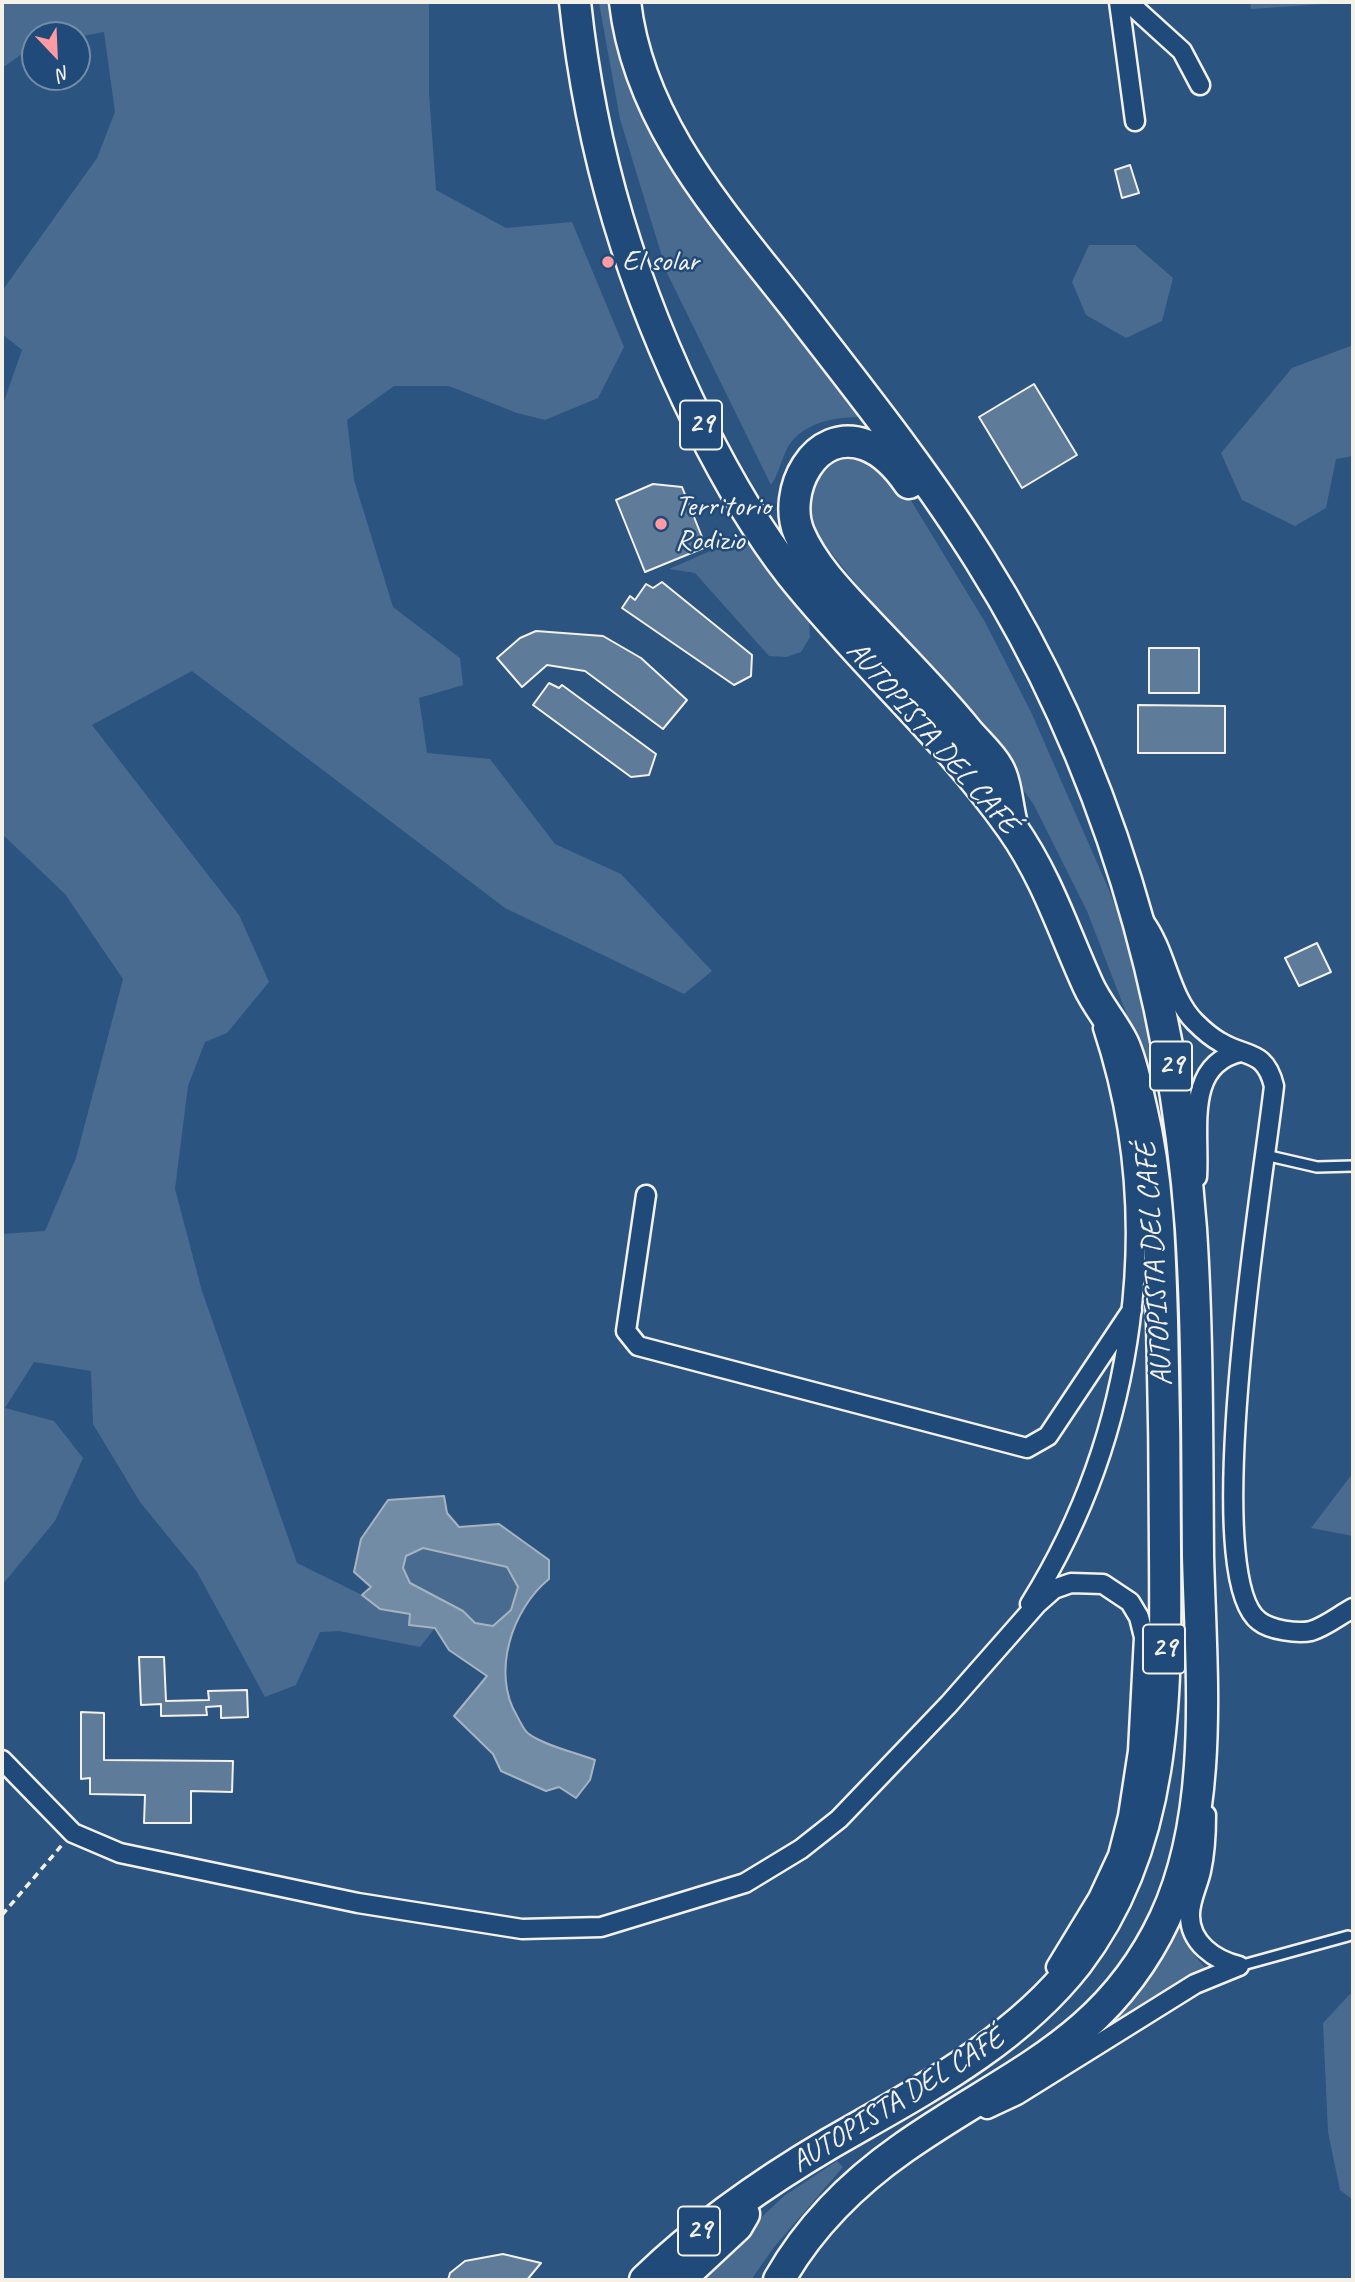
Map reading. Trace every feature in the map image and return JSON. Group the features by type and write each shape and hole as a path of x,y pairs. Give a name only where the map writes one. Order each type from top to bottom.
{"highway":[{"name":"AUTOPISTA DEL CAFÉ","path":"575,2 595,133 623,242 665,353 738,496 786,567 866,660 942,740 1013,830 1051,891 1092,994 1124,1045 1146,1129 1158,1217 1165,1583 1158,1766 1151,1802 1127,1871 1084,1954 1039,2005 976,2055 759,2189 689,2238 645,2280"},
{"name":"AUTOPISTA DEL CAFÉ","path":"625,2 638,62 675,147 722,214 901,444 958,527 1024,636 1071,732 1136,910 1152,967 1166,1034 1190,1222 1199,1731 1196,1810 1183,1869 1167,1915 1127,1981 1084,2028 1029,2071 904,2147 859,2182 801,2241 779,2280"},
{"path":"1013,830 999,769 946,706 845,598 811,555 799,532 793,511 794,491 809,461 836,444 851,442 864,444 893,463 930,512 969,572 1037,695 1071,732"},
{"path":"679,2280 737,2226 759,2189"},
{"path":"770,2280 801,2241"}],"street":[{"path":"1119,2 1135,121"},
{"path":"1128,2 1182,51 1200,85"},
{"path":"1136,910 1159,940 1177,992 1192,1019 1221,1043 1258,1057 1271,1072 1274,1086 1234,1451 1233,1525 1244,1598 1258,1621 1279,1629 1310,1631 1353,1608"},
{"path":"1003,1644 1045,1579 1080,1510 1114,1412 1132,1310 1135,1216 1130,1149 1118,1084 1092,994"},
{"path":"1190,1222 1196,1185 1201,1086 1207,1071 1216,1061 1241,1052"},
{"path":"646,1195 625,1331 638,1346 1027,1448 1048,1436 1132,1310"},
{"path":"2,1760 73,1833 120,1853 358,1903 522,1929 601,1927 745,1883 801,1849 839,1819 1054,1589 1088,1581 1110,1587 1130,1602 1139,1617 1144,1663 1138,1751 1128,1816 1118,1855 1098,1898 1065,1955 1008,2027 976,2055"},
{"path":"1199,1731 1205,1839 1190,1915 1193,1928 1206,1951 1222,1962 1240,1966"},
{"path":"904,2147 1017,2095 1195,1984 1240,1966"}],"lane":[{"path":"1265,1155 1317,1167 1353,1166"},
{"path":"1240,1966 1348,1936"}],"path":[{"path":"2,1915 73,1833"}],"shaded area":[{"path":"2,2 429,2 429,93 436,190 506,228 572,222 624,347 598,398 545,420 517,413 449,386 394,386 347,420 354,480 393,607 460,658 463,685 419,698 427,753 490,759 555,844 621,874 712,971 684,994 505,908 192,671 92,725 239,915 269,982 227,1033 205,1042 188,1086 175,1189 202,1291 297,1563 362,1595 380,1609 411,1614 410,1625 435,1628 420,1647 339,1631 320,1632 296,1685 265,1697 197,1572 140,1502 93,1424 91,1371 34,1362 5,1408 54,1421 83,1458 55,1521 2,1585 2,1234 45,1231 76,1158 123,979 65,894 2,834 2,407 22,350 2,334 2,291 97,158 115,112 104,32 91,34 91,21 21,21 21,55 2,68"},
{"path":"611,2 645,113 864,417 825,421 807,428 792,441 771,485 667,273 620,119 599,3"},
{"path":"1250,2 1353,2 1251,9"},
{"path":"1089,245 1135,245 1173,278 1162,321 1126,338 1086,315 1072,282"},
{"path":"1353,345 1353,456 1336,459 1326,508 1295,526 1242,500 1221,453 1292,368"},
{"path":"854,453 896,476 985,622 1031,712 1109,890 1141,974 1164,1069 1148,1070 1087,911 1034,805 966,709 872,604 810,526 807,486 833,457"},
{"path":"754,532 808,605 810,637 801,652 786,657 769,656 695,573 669,569"},
{"path":"1353,1473 1353,1536 1311,1528"},
{"path":"444,1496 447,1513 459,1527 499,1524 549,1560 549,1579 525,1607 509,1643 506,1681 509,1699 527,1733 551,1745 595,1760 590,1780 576,1798 559,1787 546,1791 501,1771 493,1754 454,1716 487,1676 449,1650 435,1628 409,1625 410,1614 380,1609 362,1595 371,1587 354,1572 361,1539 388,1500","holes":["423,1548 507,1567 518,1587 511,1610 493,1626 475,1623 463,1611 410,1583 403,1568 406,1556"]},
{"path":"423,1548 507,1567 518,1587 511,1610 493,1626 475,1623 463,1611 410,1583 403,1568 406,1556"},
{"path":"1185,1903 1187,1940 1190,1948 1208,1970 1121,2021 1114,2019"},
{"path":"1350,1994 1353,1995 1353,2200 1340,2190 1328,2132 1323,2023"},
{"path":"837,2161 843,2167 774,2247 751,2280 695,2280 784,2196"}],"building":[{"path":"1130,165 1139,193 1122,198 1115,170"},
{"path":"1034,384 1077,455 1022,488 979,417"},
{"name":"Territorio Rodizio","path":"653,484 682,487 706,547 645,572 616,500"},
{"path":"662,582 752,655 751,676 734,685 622,608 630,596 635,600 646,584 653,588"},
{"path":"536,631 603,636 641,658 687,700 663,729 585,671 547,665 522,687 497,658 520,638"},
{"path":"1149,648 1199,648 1199,693 1149,693"},
{"path":"549,683 559,688 562,685 656,754 649,775 631,777 533,705"},
{"path":"1138,705 1225,706 1225,753 1138,753"},
{"path":"1317,943 1331,972 1299,986 1285,958"},
{"path":"139,1657 164,1657 166,1701 209,1700 208,1691 247,1690 248,1717 221,1718 221,1706 206,1707 207,1715 161,1716 161,1704 141,1705"},
{"path":"81,1712 104,1713 104,1760 233,1761 232,1792 191,1791 191,1823 144,1823 145,1795 90,1794 90,1778 81,1779"},
{"path":"503,2254 541,2263 527,2280 448,2280 450,2273 465,2261"}],"place":[{"name":"El solar","path":"608,262"},
{"name":"Territorio Rodizio","path":"661,524"}]}
